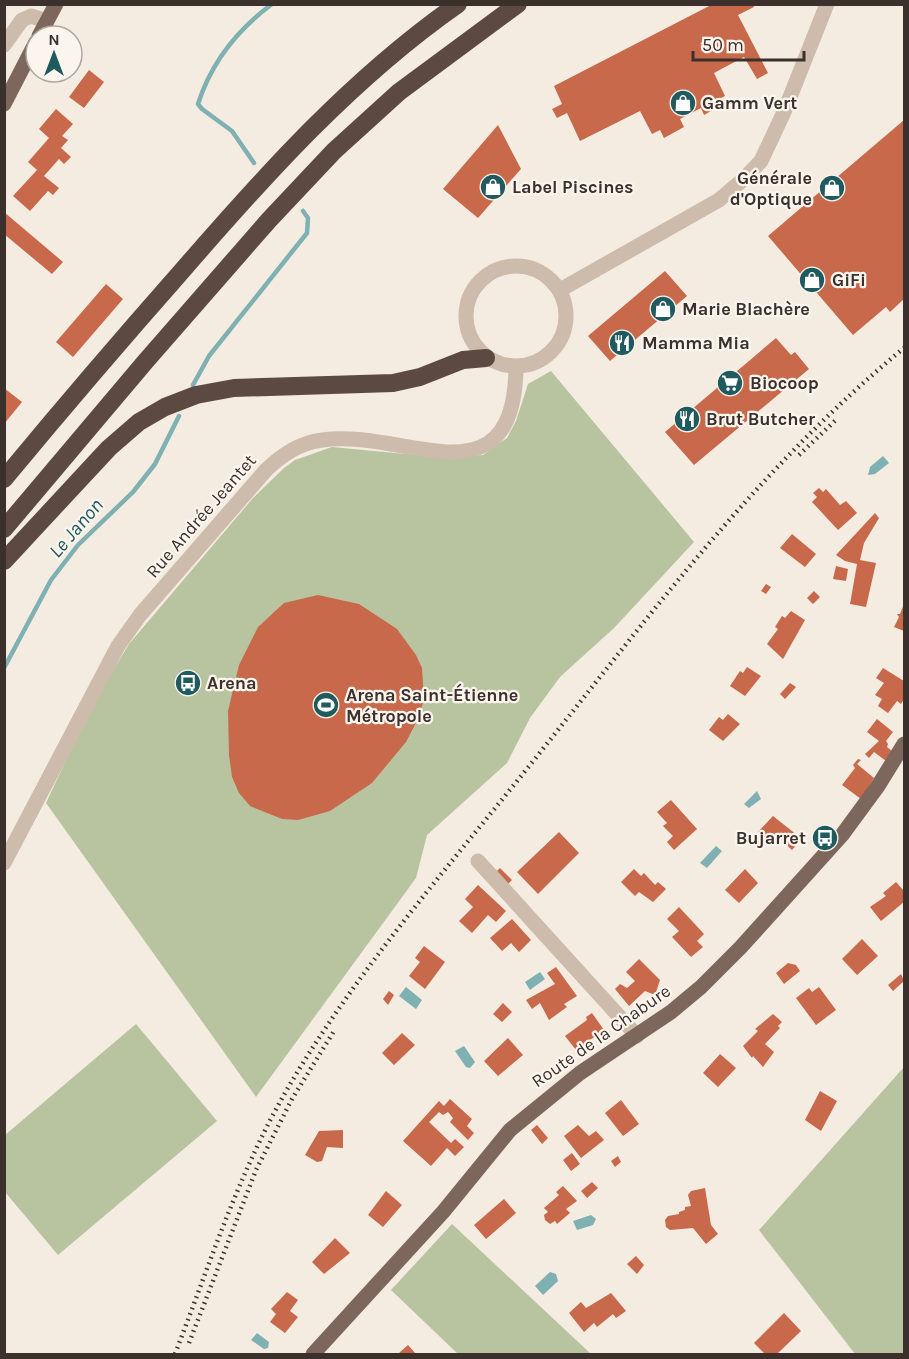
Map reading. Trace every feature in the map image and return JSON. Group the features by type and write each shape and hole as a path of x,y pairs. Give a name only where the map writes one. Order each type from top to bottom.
{"highway":[{"path":"4,479 218,229 296,145 366,78 458,4"},
{"path":"4,529 268,220 334,151 399,92 518,4"},
{"path":"4,561 110,448 139,422 165,406 196,395 234,388 393,383 420,377 463,360 486,358"}],"main road":[{"path":"45,24 56,4"},
{"path":"47,21 61,4"},
{"path":"4,104 24,65"},
{"name":"Route de la Chabure","path":"314,1354 443,1212 510,1130 580,1072 637,1036 701,987 800,883 842,835 878,786 904,744"}],"street":[{"path":"560,290 719,200 745,178 760,161 784,112 827,4"},
{"path":"4,45 22,20 31,16 47,21"},
{"path":"520,266 535,269 548,277 560,290 566,304 567,321 562,337 553,351 539,361 516,367 486,358 472,341 466,326 466,311 470,296 478,283 496,270 520,266"},
{"name":"Rue Andrée Jeantet","path":"4,863 118,646 140,615 266,470 280,457 298,447 320,440 371,441 446,453 470,452 483,448 494,440 504,426 514,392 516,367"},
{"path":"478,861 637,1036"}],"green space":[{"path":"551,371 694,542 614,628 560,677 530,718 507,763 427,835 416,878 256,1097 46,803 90,709 129,644 253,498 284,468 295,460 332,447 448,458 483,455 507,438 516,421 528,384"},
{"path":"136,1024 217,1121 58,1255 5,1192 5,1135"},
{"path":"904,1067 904,1354 855,1354 759,1230"},
{"path":"452,1224 591,1354 458,1354 391,1290"}],"water":[{"path":"883,456 889,463 875,474 868,475 870,467"},
{"path":"757,791 761,799 749,808 744,804"},
{"path":"716,846 722,851 707,868 700,863"},
{"path":"540,972 545,979 530,990 525,982"},
{"path":"406,987 422,1000 416,1009 399,996"},
{"path":"464,1046 475,1062 470,1068 466,1067 455,1051"},
{"path":"591,1215 596,1219 593,1225 577,1230 573,1221"},
{"path":"550,1272 556,1274 558,1281 543,1295 535,1286"},
{"path":"257,1333 269,1342 268,1348 264,1349 251,1340"}],"building":[{"path":"713,4 753,4 754,7 738,15 768,73 757,79 744,57 714,73 725,96 713,102 716,108 704,115 701,108 680,119 684,127 664,138 660,130 652,134 640,111 580,141 567,113 557,118 552,109 562,104 554,86"},
{"path":"89,70 104,82 84,108 69,97 79,84 84,84 84,77"},
{"path":"56,109 73,124 62,136 68,140 61,148 71,157 64,164 59,159 44,176 59,188 53,195 48,191 30,211 13,196 37,170 28,162 49,138 39,129"},
{"path":"904,120 904,299 890,312 886,307 853,335 768,236"},
{"path":"498,125 521,169 478,218 443,189"},
{"path":"4,212 63,262 52,274 4,234"},
{"path":"665,271 687,296 610,361 588,336"},
{"path":"106,284 123,299 73,357 56,342"},
{"path":"776,338 791,355 795,352 809,369 694,465 665,432"},
{"path":"4,388 22,402 4,424"},
{"path":"819,488 823,492 826,489 840,505 846,501 857,513 838,530 812,502 817,497 813,493"},
{"path":"875,513 879,518 864,543 860,560 876,563 866,607 850,604 857,564 845,561 836,555"},
{"path":"792,534 816,554 805,567 780,548"},
{"path":"836,566 848,569 846,581 833,579"},
{"path":"766,584 771,587 766,594 761,591"},
{"path":"814,591 820,597 813,604 807,598"},
{"name":"Arena Saint-Étienne Métropole","path":"318,595 359,604 397,629 416,655 422,668 424,699 419,717 406,742 372,783 330,811 298,820 282,819 250,806 239,793 232,777 229,755 228,711 239,665 258,627 284,603"},
{"path":"904,604 904,631 894,627 899,617 897,614 900,614"},
{"path":"791,611 805,620 783,659 767,644 778,629 775,627 782,616 785,618"},
{"path":"747,667 761,676 745,696 730,686 740,671 743,673"},
{"path":"883,668 904,681 904,699 901,704 897,701 888,713 878,706 882,699 875,695 884,683 876,678"},
{"path":"790,683 796,687 785,699 780,694"},
{"path":"728,714 740,724 723,741 709,730 719,717 723,720"},
{"path":"877,719 893,732 886,741 887,747 892,751 886,761 874,752 869,758 865,754 879,741 867,732"},
{"path":"858,759 861,760 857,764 874,778 861,799 842,785 855,768 853,765"},
{"path":"671,800 697,829 674,850 667,842 673,836 663,826 667,823 657,812"},
{"path":"773,816 802,839 792,850 778,837 771,845 758,832"},
{"path":"559,832 579,853 538,894 517,872"},
{"path":"500,868 512,880 504,888 492,876"},
{"path":"634,869 641,876 644,873 655,885 658,882 666,889 653,902 639,892 635,896 621,882"},
{"path":"745,869 758,883 739,903 725,890"},
{"path":"896,882 904,891 904,902 881,921 870,907 886,896 883,893"},
{"path":"478,885 506,911 496,922 488,915 472,933 459,921 473,907 465,899"},
{"path":"679,907 704,934 697,941 703,947 691,957 672,937 679,931 667,919"},
{"path":"512,919 531,940 519,952 511,943 502,951 490,938"},
{"path":"862,939 878,956 857,975 842,959"},
{"path":"424,946 445,962 425,989 409,976 420,962 415,958"},
{"path":"639,959 660,980 655,995 645,991 629,1006 615,989 620,984 627,988 635,981 626,972"},
{"path":"788,963 796,965 800,971 784,984 776,973"},
{"path":"556,967 577,996 564,1004 567,1007 549,1020 540,1003 532,1009 526,1000 555,984 547,973"},
{"path":"901,974 904,981 893,991 888,985"},
{"path":"819,987 836,1010 816,1025 796,998 809,988 812,992"},
{"path":"389,991 394,995 388,1005 383,999"},
{"path":"503,1003 512,1012 502,1022 493,1014"},
{"path":"592,1013 604,1030 576,1050 565,1036 587,1020 586,1017"},
{"path":"773,1014 782,1022 778,1026 780,1028 765,1044 774,1052 763,1067 743,1046 758,1031 755,1029"},
{"path":"402,1033 415,1045 394,1065 382,1053"},
{"path":"508,1038 523,1055 498,1076 484,1061"},
{"path":"720,1054 736,1068 718,1087 703,1073"},
{"path":"820,1091 837,1101 821,1131 805,1120"},
{"path":"450,1099 472,1119 467,1126 474,1133 468,1140 450,1122 453,1118 448,1112 443,1115 439,1112 429,1122 451,1143 455,1139 464,1147 455,1156 447,1148 431,1166 403,1141 439,1101 444,1106"},
{"path":"621,1100 639,1124 623,1136 605,1113"},
{"path":"537,1125 548,1138 542,1144 531,1130"},
{"path":"578,1125 589,1136 596,1131 604,1140 581,1158 564,1136"},
{"path":"343,1130 343,1148 327,1147 322,1161 317,1162 305,1155 319,1131"},
{"path":"572,1153 580,1164 571,1171 563,1160"},
{"path":"618,1156 621,1162 615,1167 611,1161"},
{"path":"592,1182 598,1188 587,1198 581,1191"},
{"path":"563,1186 577,1201 566,1209 570,1213 557,1224 555,1221 550,1224 545,1220 544,1215 548,1212 544,1208 559,1195 556,1192"},
{"path":"705,1188 711,1225 718,1234 706,1244 693,1228 670,1230 666,1227 665,1220 668,1216 679,1214 685,1210 685,1207 691,1206 688,1195 691,1191"},
{"path":"386,1191 402,1205 383,1227 368,1215"},
{"path":"504,1199 516,1213 486,1239 474,1225"},
{"path":"335,1238 350,1253 324,1274 312,1262"},
{"path":"636,1256 644,1265 637,1274 627,1264"},
{"path":"287,1292 298,1300 290,1311 298,1317 285,1333 270,1322 276,1314 271,1309"},
{"path":"611,1293 626,1311 616,1318 613,1314 597,1327 594,1323 584,1332 569,1313 581,1302 586,1308"},
{"path":"784,1313 801,1331 777,1354 765,1354 754,1343"},
{"path":"408,1345 416,1354 398,1354 400,1352"}],"waterway":[{"name":"Le Janon","path":"254,163 232,131 198,104 210,75 227,48 259,14 272,4"},
{"name":"Le Janon","path":"193,385 209,356 307,233 308,218 303,211"},
{"name":"Le Janon","path":"4,668 51,580 78,545 133,492 155,464 179,416"}],"railway":[{"path":"175,1354 225,1221 268,1124 312,1049 370,965 706,546 801,443 851,394 904,348"},
{"path":"799,455 838,418"},
{"path":"189,1343 256,1170 292,1099 334,1031"}],"place":[{"name":"Gamm Vert","path":"683,103"},
{"name":"Label Piscines","path":"493,187"},
{"name":"Générale d'Optique","path":"832,188"},
{"name":"GiFi","path":"812,280"},
{"name":"Marie Blachère","path":"663,309"},
{"name":"Mamma Mia","path":"622,343"},
{"name":"Biocoop","path":"730,383"},
{"name":"Brut Butcher","path":"687,419"},
{"name":"Arena","path":"188,683"},
{"name":"Arena Saint-Étienne Métropole","path":"326,705"},
{"name":"Bujarret","path":"825,838"}]}
